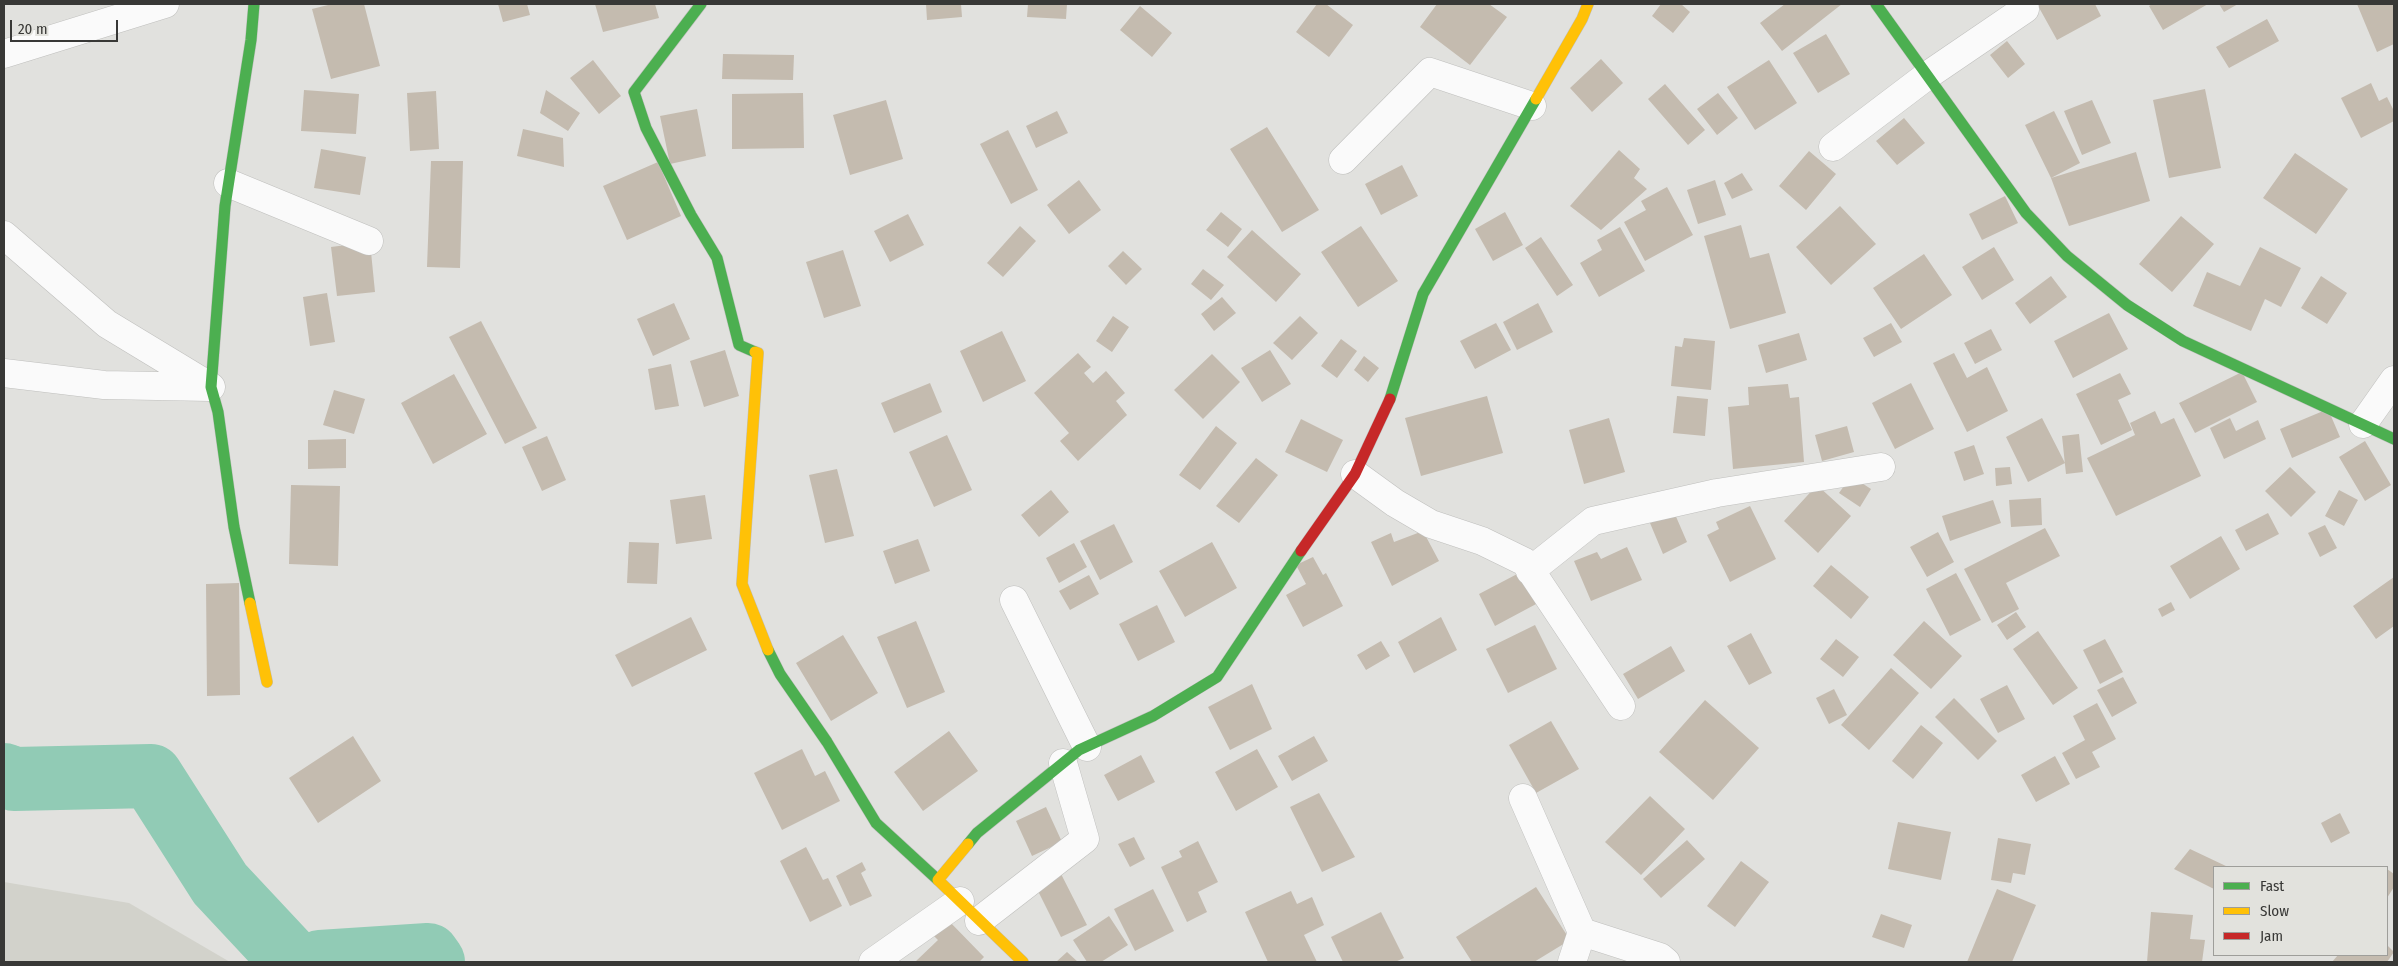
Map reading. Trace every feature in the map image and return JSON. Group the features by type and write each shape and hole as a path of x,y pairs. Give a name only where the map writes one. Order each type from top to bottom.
{"street":[{"path":"4,54 165,4"},
{"path":"254,4 251,40 228,183 211,387 218,412 234,527 267,682"},
{"path":"701,4 634,92 646,128 691,214 717,258 740,345 758,353 742,584 762,639 780,674 828,742 876,823 1023,962"},
{"path":"938,880 977,834 1079,750 1153,716 1217,677 1277,584 1354,474 1394,390 1423,294 1582,19 1588,4"},
{"path":"1876,4 2026,213 2067,256 2127,304 2183,341 2394,439"},
{"path":"1833,147 1928,76 2025,9"},
{"path":"1343,160 1430,72 1532,106"},
{"path":"228,183 369,241"},
{"path":"4,235 108,324 211,387"},
{"path":"4,373 104,386 211,387"},
{"path":"2363,424 2394,380"},
{"path":"1530,571 1593,522 1717,494 1881,467"},
{"path":"1354,474 1395,503 1431,524 1482,541 1525,562 1621,706"},
{"path":"1014,600 1087,747"},
{"path":"980,920 1085,839 1064,764"},
{"path":"1523,798 1582,932 1572,962"},
{"path":"873,962 960,901"},
{"path":"1582,932 1660,957 1666,962"}],"shaded area":[{"path":"4,882 129,903 230,962 4,962"}],"building":[{"path":"332,4 364,4 380,66 331,79 312,9"},
{"path":"498,4 527,4 530,15 503,22"},
{"path":"595,4 655,4 659,18 603,32"},
{"path":"926,4 961,4 962,17 927,20"},
{"path":"1028,4 1067,4 1066,19 1027,17"},
{"path":"1317,4 1326,4 1353,25 1329,57 1296,32"},
{"path":"1437,4 1489,4 1507,17 1470,65 1420,27"},
{"path":"1661,4 1681,4 1690,12 1673,33 1652,16"},
{"path":"1785,4 1842,4 1782,51 1760,23"},
{"path":"2037,4 2095,4 2101,16 2057,40"},
{"path":"2152,4 2208,4 2163,30 2149,6"},
{"path":"2219,4 2238,4 2224,12"},
{"path":"2357,4 2394,4 2394,44 2377,52"},
{"path":"1140,6 1172,33 1152,57 1120,30"},
{"path":"2267,19 2279,41 2229,68 2216,47"},
{"path":"1826,34 1850,74 1818,93 1793,53"},
{"path":"2007,41 2025,64 2008,78 1990,55"},
{"path":"723,54 794,55 793,80 722,79"},
{"path":"1601,59 1623,83 1592,112 1570,88"},
{"path":"593,60 621,96 599,114 570,78"},
{"path":"1769,60 1797,103 1755,130 1727,87"},
{"path":"2371,83 2379,101 2387,97 2394,111 2394,121 2361,138 2341,98"},
{"path":"1665,84 1705,130 1688,145 1648,99"},
{"path":"2205,89 2221,168 2169,178 2153,100"},
{"path":"304,90 359,94 356,134 301,131"},
{"path":"546,90 580,113 568,131 540,113"},
{"path":"436,91 439,149 410,151 407,93"},
{"path":"803,93 804,148 732,149 732,94"},
{"path":"1718,93 1738,118 1717,135 1697,109"},
{"path":"886,100 903,159 850,175 833,115"},
{"path":"2092,100 2111,143 2082,155 2064,111"},
{"path":"697,109 706,156 670,164 660,116"},
{"path":"1057,111 1068,133 1036,148 1026,126"},
{"path":"2054,111 2080,163 2051,178 2025,125"},
{"path":"1904,118 1925,143 1897,165 1876,141"},
{"path":"1267,127 1319,210 1282,232 1230,149"},
{"path":"523,129 563,138 564,167 517,156"},
{"path":"1008,130 1038,190 1011,204 980,144"},
{"path":"321,149 366,157 360,195 314,188"},
{"path":"1619,150 1640,169 1634,178 1647,189 1601,230 1570,206"},
{"path":"1809,151 1836,174 1806,210 1779,186"},
{"path":"2136,152 2150,201 2069,226 2051,178"},
{"path":"2295,153 2348,189 2316,234 2263,198"},
{"path":"431,161 463,161 460,268 427,267"},
{"path":"658,162 681,216 627,240 603,186"},
{"path":"1402,165 1418,196 1381,215 1365,184"},
{"path":"1742,173 1753,190 1732,199 1724,183"},
{"path":"1079,180 1101,210 1069,234 1047,205"},
{"path":"1715,180 1726,215 1698,224 1687,190"},
{"path":"1667,187 1693,235 1645,261 1624,222 1646,210 1641,201"},
{"path":"2005,196 2018,223 1982,240 1969,214"},
{"path":"1840,206 1876,244 1831,285 1796,247"},
{"path":"1221,212 1242,229 1228,247 1206,230"},
{"path":"1505,212 1523,245 1493,261 1475,229"},
{"path":"908,214 924,245 890,262 874,231"},
{"path":"2181,216 2214,244 2172,292 2139,264"},
{"path":"1741,225 1750,258 1769,253 1786,313 1730,329 1704,236"},
{"path":"1020,226 1036,241 1003,277 987,263"},
{"path":"1361,226 1398,281 1358,307 1321,252"},
{"path":"1620,227 1645,271 1599,297 1580,263 1602,250 1597,240"},
{"path":"1252,230 1301,274 1276,302 1227,257"},
{"path":"1541,237 1573,285 1557,296 1525,248"},
{"path":"370,242 375,292 337,296 331,247"},
{"path":"1994,247 2014,280 1982,300 1962,267"},
{"path":"2260,247 2301,268 2281,307 2265,299 2251,331 2193,306 2207,272 2240,286"},
{"path":"843,250 861,306 824,318 806,262"},
{"path":"1123,251 1142,269 1126,285 1108,266"},
{"path":"1924,254 1952,295 1901,329 1873,288"},
{"path":"1203,269 1224,285 1211,300 1191,284"},
{"path":"2051,276 2067,297 2030,324 2015,303"},
{"path":"2321,276 2347,293 2327,324 2301,308"},
{"path":"327,293 335,342 310,346 303,297"},
{"path":"1222,297 1236,313 1214,331 1201,314"},
{"path":"674,303 690,339 653,356 637,319"},
{"path":"1538,303 1553,332 1517,350 1503,322"},
{"path":"2109,313 2128,349 2073,378 2054,341"},
{"path":"1113,316 1129,327 1112,352 1096,341"},
{"path":"1300,316 1318,333 1292,360 1273,343"},
{"path":"481,321 537,428 505,444 449,337"},
{"path":"1496,323 1511,350 1475,369 1460,341"},
{"path":"1891,323 1902,342 1874,357 1863,338"},
{"path":"1991,329 2002,350 1975,364 1964,343"},
{"path":"1002,331 1026,381 983,402 960,351"},
{"path":"1799,333 1807,360 1766,373 1758,345"},
{"path":"1684,338 1715,341 1711,390 1671,386 1675,346 1682,347"},
{"path":"1341,339 1357,351 1337,378 1321,366"},
{"path":"725,350 739,396 704,407 690,361"},
{"path":"1270,350 1291,384 1262,402 1241,368"},
{"path":"1078,353 1091,367 1084,373 1093,383 1106,371 1125,393 1116,401 1127,415 1078,461 1060,441 1069,433 1034,393"},
{"path":"1954,353 1967,378 1987,367 2008,411 1967,432 1933,363"},
{"path":"1212,354 1240,382 1203,419 1174,390"},
{"path":"1364,356 1379,368 1368,382 1354,370"},
{"path":"671,364 679,406 655,410 648,369"},
{"path":"2242,372 2257,402 2195,433 2179,403"},
{"path":"2120,373 2131,394 2118,400 2132,430 2101,445 2076,394"},
{"path":"454,374 487,434 433,464 401,403"},
{"path":"930,383 942,412 894,433 881,403"},
{"path":"1911,383 1934,429 1895,449 1872,403"},
{"path":"1788,384 1790,398 1799,397 1804,462 1733,469 1728,407 1749,405 1748,387"},
{"path":"334,390 365,399 354,434 323,425"},
{"path":"1487,396 1503,453 1421,476 1405,418"},
{"path":"1677,396 1708,399 1705,436 1673,433"},
{"path":"2328,409 2340,437 2292,458 2280,429"},
{"path":"2155,411 2161,424 2174,418 2201,476 2116,516 2087,458 2135,435 2130,423"},
{"path":"1609,418 1625,472 1584,484 1569,430"},
{"path":"2042,418 2065,463 2028,482 2006,437"},
{"path":"2230,418 2236,431 2258,420 2266,439 2224,459 2210,428"},
{"path":"1301,419 1343,440 1327,472 1285,452"},
{"path":"1216,426 1237,443 1200,490 1179,475"},
{"path":"1847,426 1854,452 1822,461 1815,435"},
{"path":"2079,434 2083,472 2066,474 2062,436"},
{"path":"947,435 972,490 934,507 909,452"},
{"path":"547,436 566,480 542,491 522,447"},
{"path":"346,439 346,468 308,469 308,440"},
{"path":"2365,441 2391,485 2365,501 2339,457"},
{"path":"1974,445 1984,474 1964,481 1954,452"},
{"path":"1256,458 1278,475 1239,523 1216,506"},
{"path":"2010,467 2012,484 1996,486 1995,468"},
{"path":"2290,467 2316,492 2291,517 2265,491"},
{"path":"837,469 854,536 825,543 809,475"},
{"path":"1851,476 1871,489 1860,507 1839,493"},
{"path":"291,485 340,486 338,566 289,564"},
{"path":"1817,485 1851,516 1818,553 1784,521"},
{"path":"1051,490 1069,512 1039,537 1021,515"},
{"path":"2339,490 2358,500 2344,526 2325,516"},
{"path":"705,495 712,539 676,544 670,500"},
{"path":"2041,498 2042,525 2011,527 2009,500"},
{"path":"1993,500 2001,523 1950,541 1942,516"},
{"path":"1750,506 1776,559 1730,582 1707,535 1719,529 1716,522"},
{"path":"1674,512 1687,542 1663,554 1650,523"},
{"path":"2268,513 2279,534 2246,551 2235,530"},
{"path":"1114,524 1133,562 1100,580 1080,541"},
{"path":"2325,525 2337,548 2320,557 2308,533"},
{"path":"2045,528 2060,556 2006,583 2019,609 1992,623 1964,569"},
{"path":"1423,531 1439,561 1392,586 1371,542 1391,533 1394,542"},
{"path":"1938,532 1954,562 1927,577 1910,547"},
{"path":"2221,536 2240,569 2190,599 2170,566"},
{"path":"918,539 930,571 895,584 883,551"},
{"path":"629,542 659,543 657,584 627,583"},
{"path":"1212,542 1237,588 1185,617 1159,571"},
{"path":"1074,543 1087,567 1059,583 1046,558"},
{"path":"1627,547 1642,580 1591,601 1574,561 1597,552 1601,559"},
{"path":"1313,557 1323,575 1326,573 1343,606 1303,627 1286,595 1306,584 1296,565"},
{"path":"1831,565 1869,597 1851,619 1813,586"},
{"path":"1521,572 1538,603 1495,626 1479,594"},
{"path":"1956,573 1981,620 1950,636 1926,589"},
{"path":"1089,575 1099,594 1070,610 1059,591"},
{"path":"2394,577 2394,626 2376,639 2353,606"},
{"path":"239,583 240,695 207,696 206,584"},
{"path":"2171,602 2175,610 2162,617 2158,609"},
{"path":"1157,605 1175,642 1138,661 1119,624"},
{"path":"2016,612 2026,627 2007,640 1997,625"},
{"path":"691,617 707,650 632,687 615,655"},
{"path":"1441,617 1457,650 1414,673 1398,642"},
{"path":"916,621 945,692 907,708 877,637"},
{"path":"1924,621 1962,656 1931,689 1893,655"},
{"path":"1535,625 1557,669 1508,693 1486,649"},
{"path":"2038,631 2078,688 2053,705 2013,649"},
{"path":"1751,633 1772,673 1749,685 1727,646"},
{"path":"843,635 878,693 831,721 796,663"},
{"path":"1836,639 1859,657 1843,677 1820,659"},
{"path":"2105,639 2123,672 2100,684 2083,650"},
{"path":"1381,641 1390,656 1366,670 1357,655"},
{"path":"1671,646 1685,671 1638,699 1623,674"},
{"path":"1891,668 1919,693 1869,750 1841,725"},
{"path":"2123,677 2137,703 2112,717 2097,690"},
{"path":"1252,684 1272,729 1230,750 1208,707"},
{"path":"2007,685 2025,719 1998,733 1980,699"},
{"path":"1834,689 1847,715 1829,724 1816,698"},
{"path":"1954,698 1997,741 1978,760 1935,717"},
{"path":"1705,700 1759,748 1713,800 1659,752"},
{"path":"2097,703 2116,739 2092,752 2100,767 2076,779 2062,753 2085,740 2073,716"},
{"path":"1551,721 1579,769 1536,793 1509,745"},
{"path":"1921,725 1943,743 1913,779 1892,761"},
{"path":"949,731 978,771 923,811 894,772"},
{"path":"353,736 381,781 318,823 289,778"},
{"path":"1314,736 1328,761 1292,781 1278,756"},
{"path":"802,749 815,776 825,771 840,801 782,830 754,773"},
{"path":"1257,749 1278,787 1236,811 1215,772"},
{"path":"1141,755 1155,782 1118,801 1104,775"},
{"path":"2055,756 2070,784 2036,802 2021,775"},
{"path":"1319,793 1355,857 1322,872 1290,807"},
{"path":"1650,796 1685,829 1641,875 1605,842"},
{"path":"1046,807 1062,842 1032,856 1016,821"},
{"path":"2340,813 2350,833 2331,843 2321,823"},
{"path":"1898,822 1951,832 1941,880 1888,869"},
{"path":"1134,837 1145,859 1130,867 1118,844"},
{"path":"1998,838 2031,844 2025,875 2013,873 2011,883 1991,880"},
{"path":"1687,840 1705,859 1661,898 1643,879"},
{"path":"1198,841 1218,882 1198,892 1207,912 1187,922 1161,867 1182,857 1179,851"},
{"path":"806,847 823,880 828,878 842,906 810,922 780,861"},
{"path":"2190,849 2226,866 2213,866 2213,888 2174,869"},
{"path":"1741,861 1769,882 1735,927 1707,906"},
{"path":"862,862 866,870 861,873 872,896 850,906 836,876"},
{"path":"1059,870 1087,925 1061,937 1034,883"},
{"path":"2388,870 2394,874 2394,887 2388,896"},
{"path":"1536,887 1570,940 1534,962 1472,962 1456,937"},
{"path":"1153,889 1174,931 1135,951 1114,909"},
{"path":"1997,889 2036,905 2012,962 1967,962"},
{"path":"1291,891 1297,904 1312,897 1324,925 1304,935 1317,962 1268,962 1245,912"},
{"path":"1381,912 1404,958 1395,962 1343,962 1331,937"},
{"path":"2151,912 2193,915 2190,939 2205,940 2202,962 2147,962"},
{"path":"1881,914 1912,925 1904,948 1872,937"},
{"path":"1109,916 1128,945 1101,962 1087,962 1073,940"},
{"path":"948,920 984,957 979,962 915,962 938,940 933,935"},
{"path":"2388,946 2394,952 2387,962 2332,962 2337,956 2388,956"},
{"path":"1067,952 1078,962 1056,962"}],"waterway":[{"path":"4,775 14,779 151,776 220,884 293,962"},
{"path":"320,962 428,955 433,962"}],"traffic: fast":[{"path":"250,603 234,527 218,412 211,387 225,206 251,40 254,4"},
{"path":"701,4 634,92 646,128 691,215 717,258 739,345 755,352"},
{"path":"1876,4 2026,213 2067,256 2127,305 2183,341 2394,439"},
{"path":"1390,399 1423,294 1536,99"},
{"path":"968,844 977,833 1079,750 1153,716 1217,677 1301,551"},
{"path":"768,650 780,674 827,742 876,823 938,880"}],"traffic: slow":[{"path":"1536,99 1582,19 1588,4"},
{"path":"755,352 758,353 742,584 768,650"},
{"path":"250,603 267,682"},
{"path":"968,844 938,880 1023,962"}],"traffic: jam":[{"path":"1301,551 1355,474 1390,399"}]}
